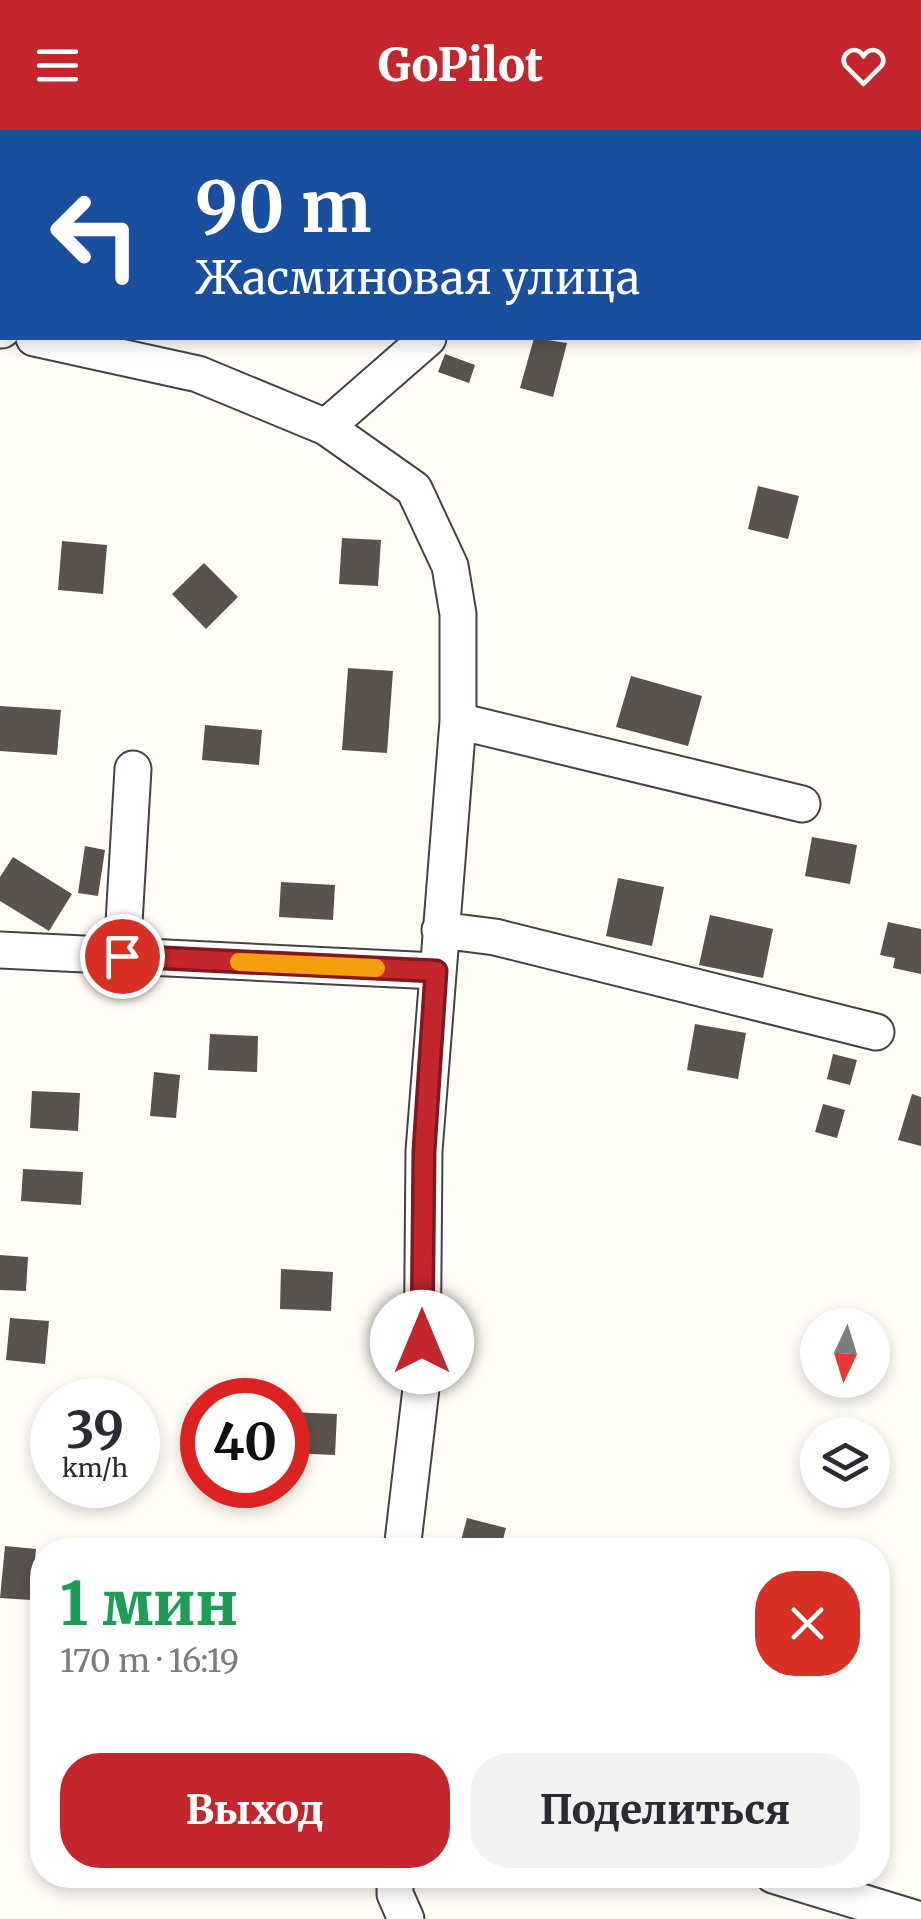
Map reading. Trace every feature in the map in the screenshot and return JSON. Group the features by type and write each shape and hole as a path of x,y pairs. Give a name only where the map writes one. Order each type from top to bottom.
{"street":[{"path":"43,340 198,374 326,427 414,488 450,566 458,614 458,721 424,1151 422,1380 403,1538"},
{"path":"326,427 426,340"},
{"path":"458,721 802,804"},
{"path":"122,956 134,768"},
{"path":"440,930 495,937 876,1032"},
{"path":"0,950 436,971"},
{"path":"815,1888 917,1919"}],"building":[{"path":"533,340 567,343 553,397 520,388"},
{"path":"445,354 475,365 469,383 438,372"},
{"path":"758,486 799,496 788,539 748,529"},
{"path":"342,538 381,540 378,586 339,584"},
{"path":"62,541 107,545 103,594 58,590"},
{"path":"204,563 238,597 206,629 172,594"},
{"path":"348,668 393,671 387,753 342,750"},
{"path":"631,676 702,696 688,746 616,727"},
{"path":"0,706 61,710 57,755 0,751"},
{"path":"205,725 262,730 259,765 202,760"},
{"path":"812,837 857,845 850,884 805,876"},
{"path":"85,846 105,850 98,896 78,893"},
{"path":"13,857 72,894 49,931 0,901 0,877"},
{"path":"618,878 664,887 652,946 606,936"},
{"path":"281,882 335,885 333,920 279,917"},
{"path":"710,915 773,929 763,978 699,965"},
{"path":"888,922 921,929 921,974 893,968 895,958 880,955"},
{"path":"695,1024 746,1033 738,1079 687,1070"},
{"path":"210,1034 258,1036 257,1072 208,1070"},
{"path":"833,1054 857,1060 850,1085 827,1079"},
{"path":"154,1072 180,1075 176,1118 150,1116"},
{"path":"32,1091 80,1093 78,1131 30,1128"},
{"path":"912,1094 921,1097 921,1146 898,1140"},
{"path":"823,1104 845,1110 837,1138 815,1132"},
{"path":"23,1169 83,1172 81,1205 21,1201"},
{"path":"0,1255 28,1257 26,1291 0,1290"},
{"path":"281,1269 333,1272 331,1311 280,1309"},
{"path":"10,1318 49,1321 45,1364 6,1360"},
{"path":"310,1413 337,1414 335,1455 310,1454"},
{"path":"467,1518 506,1528 503,1538 462,1538"},
{"path":"5,1546 30,1548 30,1600 0,1598"}],"slow traffic":[{"path":"239,962 376,968"}],"route":[{"path":"122,956 436,971 424,1151 422,1342"}]}
